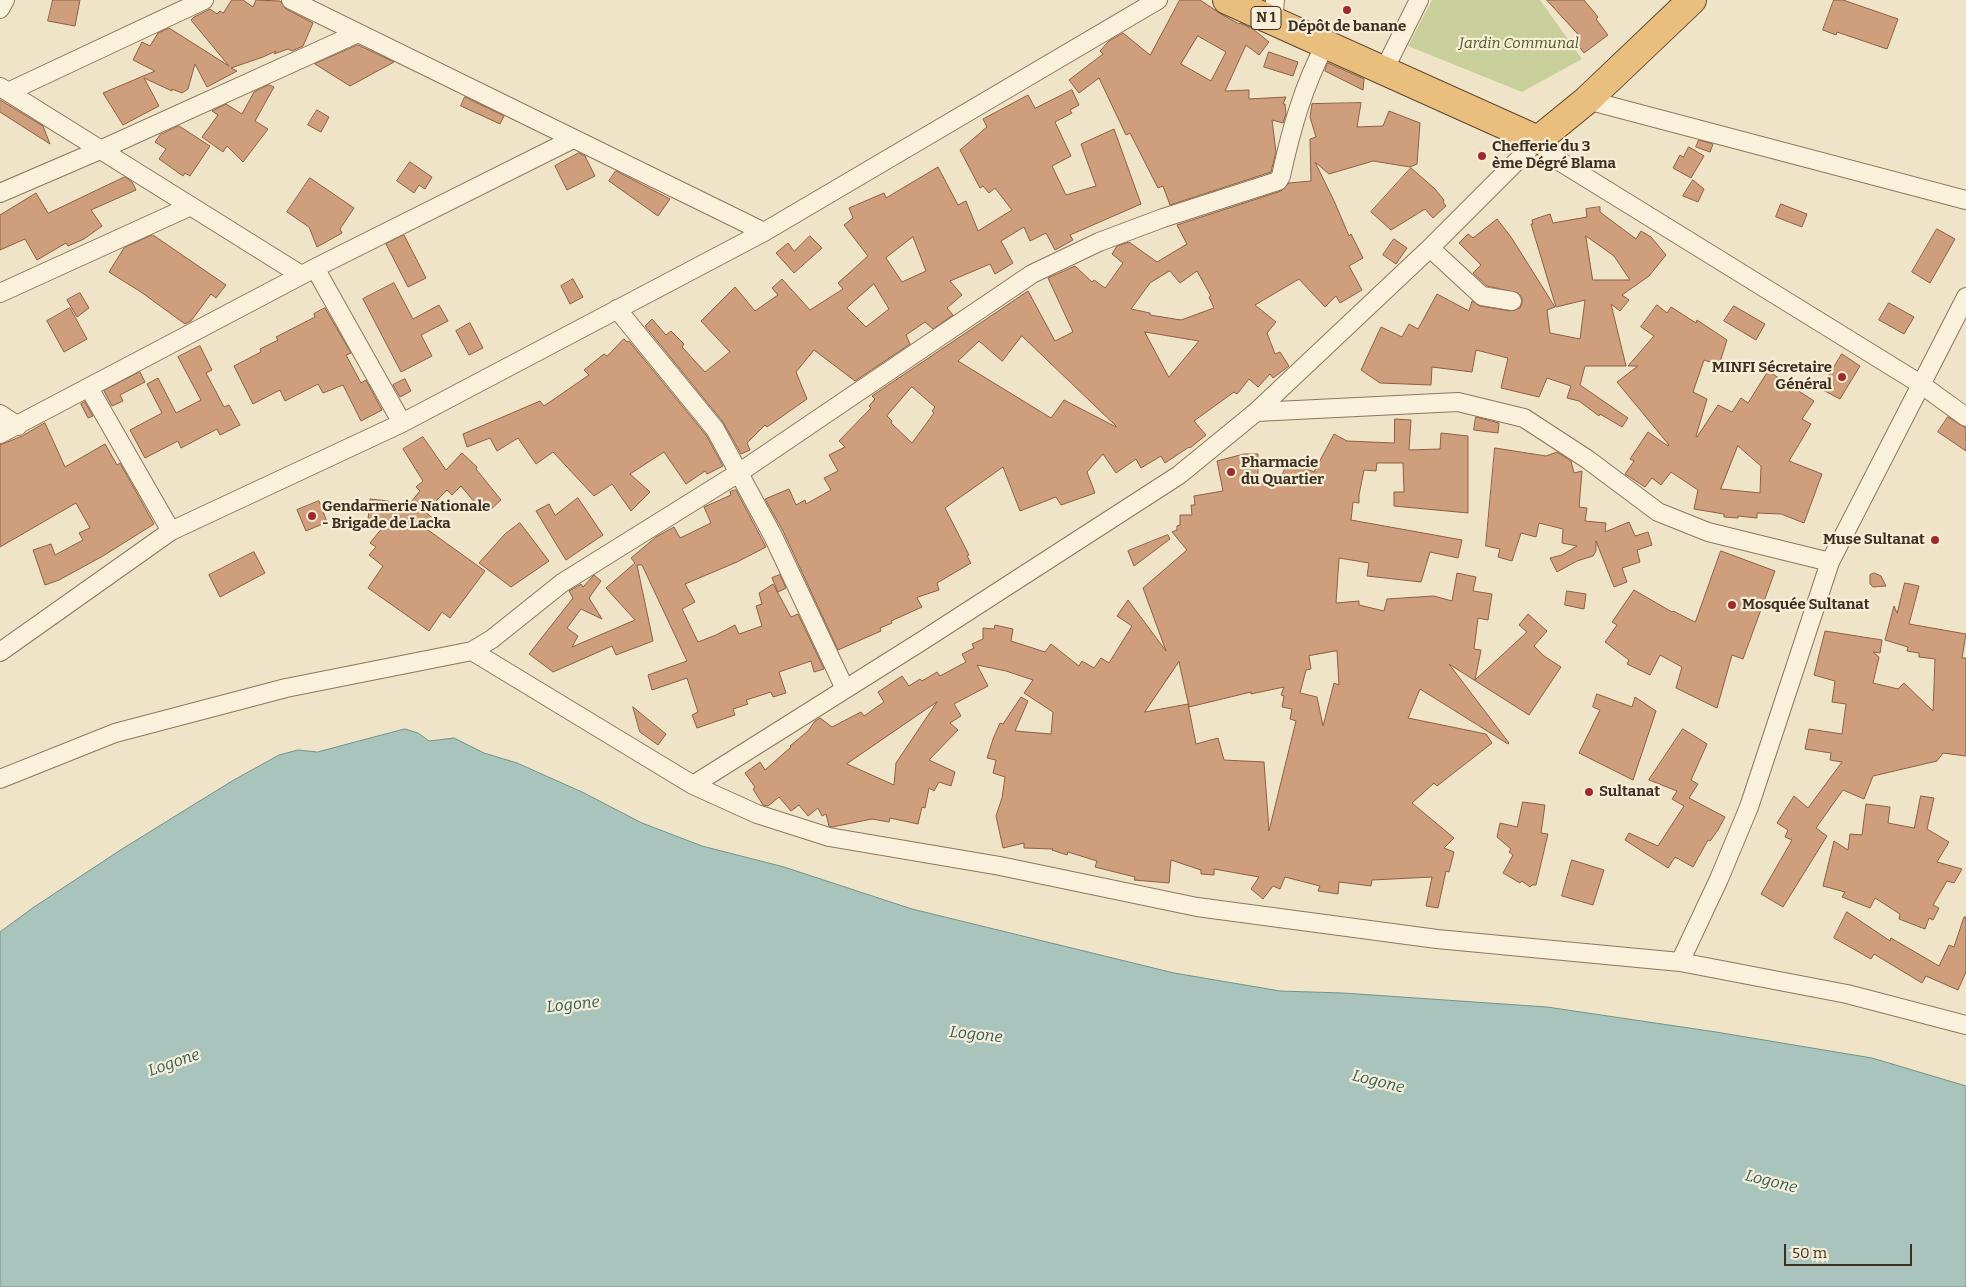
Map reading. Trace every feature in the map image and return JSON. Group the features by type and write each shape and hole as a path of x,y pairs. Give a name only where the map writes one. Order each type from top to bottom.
{"highway":[{"name":"N 1","path":"1227,0 1274,11 1318,41 1538,140"},
{"path":"1538,140 1587,100 1692,0"}],"street":[{"path":"0,9 5,0"},
{"path":"4,90 204,0"},
{"path":"291,0 764,232"},
{"path":"0,652 171,531 402,423 764,232 1158,0"},
{"path":"1384,70 1419,0"},
{"path":"0,192 100,150 358,33"},
{"path":"0,779 115,733 286,688 472,651 492,639 562,582 740,472 1032,274 1099,242 1163,218 1278,181 1281,176 1291,128 1316,61 1318,41"},
{"path":"4,90 190,206 308,271 402,423"},
{"path":"1587,100 1966,200"},
{"path":"0,434 308,271 573,139"},
{"path":"693,785 846,690 1179,475 1256,412 1430,248 1538,140 1551,156 1922,385 1966,417"},
{"path":"0,293 190,206"},
{"path":"1430,248 1482,296 1512,301"},
{"path":"1680,962 1719,879 1749,807 1830,562 1966,297"},
{"path":"617,310 715,428 740,472 846,690"},
{"path":"89,388 171,531"},
{"path":"1256,412 1458,402 1524,418 1587,459 1658,512 1708,532 1830,562"},
{"path":"0,414 18,426"},
{"path":"472,651 693,785 757,814 829,837 1000,866 1196,908 1437,939 1680,962 1847,994 1966,1025"}],"green space":[{"name":"Jardin Communal","path":"1432,0 1540,0 1582,59 1522,92 1408,46"}],"water":[{"name":"Logone","path":"405,729 418,733 429,741 454,738 484,753 517,763 582,792 642,823 702,846 784,867 912,909 1174,973 1280,991 1343,993 1547,1007 1716,1032 1872,1058 1966,1086 1966,1287 0,1287 0,932 34,907 122,849 232,781 279,755 298,750 317,752"}],"building":[{"path":"53,0 80,0 75,26 48,21"},
{"path":"232,0 243,0 253,7 256,0 280,1 286,9 313,23 303,46 292,51 288,49 274,54 276,51 231,68 237,71 207,87 195,64 188,89 182,93 172,89 172,91 144,78 159,106 123,125 103,93 155,71 133,60 142,42 150,46 158,33 169,28 229,66 191,20 210,9 217,14 220,11 223,13"},
{"path":"1180,0 1200,0 1239,24 1253,29 1269,42 1259,55 1246,45 1225,91 1249,90 1249,99 1286,97 1283,104 1285,104 1286,114 1283,123 1272,120 1276,152 1271,172 1170,205 1163,186 1158,188 1130,133 1126,135 1099,78 1079,93 1069,80 1103,54 1100,51 1109,41 1123,33 1150,55","holes":["1198,36 1226,52 1211,81 1181,64"]},
{"path":"1547,0 1584,0 1598,17 1596,19 1608,35 1584,53 1575,41 1580,37"},
{"path":"1834,0 1843,0 1898,19 1887,49 1837,32 1836,35 1823,30"},
{"path":"358,45 394,62 350,86 315,64"},
{"path":"1269,52 1298,62 1293,76 1264,67"},
{"path":"1328,63 1364,79 1363,90 1325,71"},
{"path":"269,85 274,87 255,121 268,129 243,162 227,146 223,152 202,137 218,115 212,111 226,104 242,114 254,92"},
{"path":"1072,90 1079,105 1070,110 1072,113 1055,122 1071,156 1052,166 1066,195 1096,186 1081,144 1114,129 1141,204 1070,235 1073,240 1055,250 1046,233 1030,241 1024,227 1001,241 1013,263 995,274 990,264 950,281 962,295 947,308 953,315 933,329 925,322 906,335 910,344 855,381 814,350 796,372 807,399 767,427 765,425 747,443 750,450 741,454 723,422 645,326 652,319 666,335 671,331 684,344 682,347 705,372 730,352 701,321 735,287 755,311 778,295 772,288 782,279 810,310 843,289 838,283 868,256 844,225 853,218 849,208 884,193 886,198 938,167 958,205 966,201 978,231 1012,210 995,188 989,193 983,186 980,188 960,150 987,127 983,119 1028,95 1035,108","holes":["913,237 926,271 902,282 886,258","874,284 889,309 866,327 847,308"]},
{"path":"465,97 504,116 500,124 461,106"},
{"path":"0,100 43,126 50,144 0,112"},
{"path":"1361,103 1357,127 1383,126 1389,111 1420,123 1417,164 1410,167 1373,161 1329,174 1315,162 1349,236 1351,234 1363,258 1349,266 1362,290 1340,303 1336,296 1325,307 1299,279 1255,305 1276,322 1267,333 1275,354 1280,352 1289,366 1273,378 1270,374 1258,387 1249,379 1237,394 1234,392 1194,421 1206,435 1190,448 1165,463 1161,456 1141,468 1136,459 1116,473 1103,454 1087,472 1095,493 1061,505 1056,497 1020,511 1003,467 945,508 969,555 967,556 971,563 937,583 939,590 918,597 922,607 891,621 892,623 880,628 881,631 838,650 783,531 765,499 789,489 796,505 805,500 806,504 831,490 824,478 838,471 829,455 845,447 839,441 871,408 869,406 875,399 872,396 1028,291 1055,341 1073,332 1048,278 1075,266 1092,282 1094,280 1105,288 1123,263 1112,254 1117,246 1129,242 1157,262 1187,244 1177,225 1281,191 1289,183 1311,181 1310,139 1316,137 1310,117 1312,104","holes":["1170,271 1180,283 1197,271 1211,296 1209,297 1214,308 1181,320 1150,315 1150,313 1131,309 1150,283","1145,332 1199,341 1169,377","1022,336 1116,427 1064,400 1051,418 958,361 979,341 1002,361","912,387 935,407 932,411 934,413 912,443 891,423 892,421 887,416"]},
{"path":"317,110 329,117 321,132 308,125"},
{"path":"179,126 210,146 190,176 185,173 183,176 159,159 166,149 155,142 160,135"},
{"path":"1699,140 1713,144 1710,152 1696,147"},
{"path":"1689,147 1704,156 1691,178 1673,168 1680,155 1683,157"},
{"path":"579,153 585,156 595,176 567,190 555,166"},
{"path":"410,162 432,177 425,189 419,185 414,193 397,181"},
{"path":"1411,168 1434,188 1444,200 1443,202 1446,206 1433,218 1425,209 1391,230 1371,212"},
{"path":"616,171 670,199 658,216 609,181"},
{"path":"125,177 132,182 136,190 91,210 102,226 84,239 68,246 66,243 37,260 25,239 0,250 0,215 36,193 48,213"},
{"path":"310,178 354,208 340,229 342,233 317,247 309,227 287,212"},
{"path":"1693,180 1704,189 1698,202 1683,196"},
{"path":"1781,204 1807,214 1802,227 1776,217"},
{"path":"1600,207 1600,212 1636,239 1641,231 1651,237 1666,255 1649,276 1622,295 1629,300 1620,311 1611,304 1626,366 1585,366 1580,385 1628,418 1622,427 1600,414 1599,416 1579,401 1567,398 1571,386 1547,378 1539,397 1501,388 1508,358 1476,350 1472,372 1432,367 1431,385 1380,383 1361,370 1381,327 1402,337 1409,324 1418,329 1437,294 1469,311 1472,301 1480,306 1510,311 1520,308 1522,298 1518,293 1487,286 1473,273 1481,265 1459,243 1468,234 1473,238 1497,219 1511,237 1555,307 1547,310 1550,333 1580,339 1585,300 1556,307 1531,224 1533,224 1532,220 1550,214 1553,223 1587,217 1586,209","holes":["1586,236 1614,256 1630,280 1593,280"]},
{"path":"1937,229 1955,239 1930,283 1912,272"},
{"path":"153,235 226,285 216,298 211,294 191,321 185,324 141,292 109,272 124,248"},
{"path":"404,235 426,278 408,287 386,244"},
{"path":"810,236 822,248 794,273 776,253 788,243 794,251"},
{"path":"1394,239 1407,248 1396,264 1383,255"},
{"path":"573,279 583,297 570,304 561,286"},
{"path":"394,283 413,319 439,305 448,321 421,335 432,356 401,372 363,299"},
{"path":"80,293 89,308 77,317 67,300"},
{"path":"1889,303 1914,317 1904,334 1879,320"},
{"path":"1657,305 1667,313 1671,307 1696,323 1697,320 1727,340 1719,365 1704,360 1693,392 1707,399 1697,437 1718,405 1732,412 1741,398 1748,403 1768,371 1814,401 1802,419 1811,424 1789,461 1822,474 1804,523 1781,514 1757,513 1757,518 1738,516 1738,518 1724,517 1724,514 1694,509 1698,490 1671,472 1661,485 1652,478 1645,487 1625,474 1634,461 1630,459 1648,432 1669,445 1617,382 1638,366 1628,366 1654,336 1641,327","holes":["1738,446 1761,466 1760,493 1721,489"]},
{"path":"1734,306 1765,324 1756,340 1724,321"},
{"path":"70,308 87,339 64,352 47,321"},
{"path":"325,308 351,353 346,355 361,383 366,380 382,410 361,421 343,385 323,393 318,384 285,401 280,390 253,404 234,366 261,352 260,349 278,340 276,337 315,317 314,314"},
{"path":"470,323 483,348 469,355 456,331"},
{"path":"624,339 627,342 629,341 706,435 723,466 707,474 705,471 686,484 664,452 630,474 650,492 631,511 612,484 594,496 553,452 536,464 518,438 497,451 490,438 467,447 463,434 540,401 544,406 589,375 584,370 604,354 607,356"},
{"path":"200,346 212,370 206,373 224,407 229,405 240,425 220,435 217,429 181,448 178,441 145,458 130,430 162,413 147,384 158,378 176,413 201,400 178,357"},
{"path":"1842,354 1860,366 1840,399 1821,389"},
{"path":"140,372 145,382 120,395 123,401 112,406 104,391"},
{"path":"405,379 411,391 400,397 393,385"},
{"path":"85,402 93,416 88,418 81,404"},
{"path":"1476,417 1499,423 1498,433 1474,430"},
{"path":"1948,417 1966,428 1966,451 1938,432"},
{"path":"1395,419 1411,420 1409,450 1440,449 1441,433 1468,436 1468,513 1394,506 1394,492 1404,492 1403,463 1377,463 1376,471 1364,470 1359,503 1353,502 1351,520 1462,540 1458,558 1430,552 1421,582 1367,576 1369,563 1339,558 1336,603 1359,601 1359,605 1384,611 1387,599 1434,596 1452,601 1457,573 1476,577 1473,591 1492,594 1488,620 1478,618 1474,649 1481,650 1475,680 1527,632 1519,625 1528,614 1547,631 1534,646 1544,656 1561,667 1529,715 1449,664 1508,744 1420,689 1408,718 1486,734 1492,743 1437,786 1434,783 1412,803 1454,838 1444,848 1454,852 1449,872 1446,871 1438,908 1426,906 1432,877 1372,880 1371,886 1339,882 1338,894 1318,891 1320,886 1285,877 1280,889 1273,886 1263,899 1251,889 1259,877 1214,869 1214,875 1201,874 1201,870 1171,860 1169,883 1134,880 1135,877 1095,867 1097,861 1068,852 1067,855 1053,849 1024,848 1024,843 1003,848 996,816 1002,798 1005,777 993,773 996,760 987,758 993,739 1000,723 1003,724 1021,697 1028,701 1015,731 1051,734 1053,712 1024,693 1033,680 1006,671 977,665 988,686 954,704 961,716 950,723 958,730 929,760 955,772 951,786 939,782 934,791 929,788 925,808 922,807 918,824 890,818 889,822 872,819 832,827 829,826 826,814 822,816 818,808 808,816 799,805 791,811 779,797 768,806 763,805 753,789 755,787 745,773 760,762 765,770 808,731 815,721 820,718 832,727 861,712 864,716 884,702 878,692 902,676 909,686 937,672 940,676 966,662 962,654 974,648 972,644 983,639 983,628 994,629 995,625 1013,629 1011,641 1045,652 1051,644 1079,666 1082,661 1094,668 1101,658 1109,663 1132,626 1117,616 1128,600 1166,651 1143,588 1187,550 1172,532 1177,530 1177,526 1180,525 1180,515 1192,515 1191,505 1195,505 1194,496 1223,491 1217,461 1244,454 1258,454 1258,477 1280,480 1288,461 1314,472 1334,434 1347,441 1394,443","holes":["1337,651 1339,685 1334,683 1323,726 1317,697 1300,693 1306,670 1311,669 1309,656","1179,662 1189,707 1251,692 1251,694 1284,687 1281,695 1284,696 1282,707 1292,709 1290,719 1296,721 1269,831 1264,762 1224,760 1218,738 1196,744 1188,704 1145,712","937,702 896,763 894,785 847,764"]},
{"path":"45,423 65,467 105,444 117,465 120,463 154,524 103,556 59,580 45,585 33,550 51,544 55,555 83,540 79,533 90,528 76,503 0,547 0,445 22,436"},
{"path":"423,437 446,470 462,453 477,467 476,469 501,500 490,510 482,499 476,504 461,486 452,495 447,490 425,512 434,519 427,527 430,528 428,530 485,571 450,618 442,612 429,631 368,588 383,566 369,555 376,547 370,543 383,527 368,520 370,499 388,501 402,513 420,491 416,487 423,481 403,449"},
{"path":"1495,448 1546,456 1557,452 1571,461 1574,473 1582,471 1579,507 1587,508 1585,521 1606,523 1605,532 1629,522 1635,536 1648,532 1652,545 1637,550 1640,562 1622,568 1627,582 1614,587 1596,541 1596,551 1593,556 1577,561 1557,572 1550,558 1562,555 1577,546 1562,543 1563,529 1539,523 1536,537 1521,533 1512,561 1498,557 1500,549 1486,546"},
{"path":"736,490 766,547 737,562 685,584 695,602 682,609 698,642 735,625 739,634 762,626 756,606 762,604 759,593 773,584 791,617 798,614 824,669 814,672 811,661 779,672 786,693 773,697 771,692 746,700 748,704 733,709 735,715 697,728 692,715 698,712 687,678 652,690 648,675 687,661 642,565 637,565 653,641 616,655 612,646 553,672 529,654 573,598 569,591 581,584 583,587 594,575 601,581 589,598 602,619 581,609 567,628 578,636 572,647 635,620 606,588 635,563 631,558 656,537 674,527 680,538 711,523 704,507 731,495 730,492"},
{"path":"578,498 603,535 566,560 536,511 549,504 555,515"},
{"name":"Gendarmerie Nationale - Brigade de Lacka","path":"319,501 327,522 306,531 297,510"},
{"path":"520,523 549,561 511,587 479,563 505,534"},
{"path":"1168,535 1170,539 1134,566 1128,551"},
{"path":"1721,551 1775,571 1743,659 1732,655 1717,708 1676,688 1682,667 1660,655 1650,675 1627,664 1629,660 1605,642 1617,625 1612,622 1634,590 1672,612 1695,622"},
{"path":"254,552 265,573 220,597 209,575"},
{"path":"1874,573 1881,576 1886,586 1873,587 1870,584 1870,575"},
{"path":"780,575 786,588 778,592 772,578"},
{"path":"1905,583 1919,586 1909,624 1966,634 1962,658 1966,658 1966,756 1943,753 1937,761 1873,776 1864,799 1843,790 1816,828 1827,836 1783,907 1761,894 1792,840 1785,837 1788,830 1777,823 1794,796 1808,808 1842,762 1830,760 1831,753 1805,749 1809,729 1842,734 1846,704 1832,702 1835,681 1814,675 1825,631 1882,640 1880,653 1873,652 1879,657 1873,683 1898,689 1904,683 1933,711 1935,659 1919,657 1919,653 1907,651 1908,647 1885,640 1894,606 1897,613"},
{"path":"1567,591 1586,594 1584,609 1565,605"},
{"path":"1597,694 1632,707 1635,697 1656,711 1633,780 1579,753 1600,710 1593,707"},
{"path":"633,707 666,734 658,745 640,732"},
{"path":"1683,729 1707,744 1691,780 1698,784 1689,798 1725,817 1710,841 1708,840 1693,867 1675,857 1668,868 1625,840 1629,833 1658,846 1684,806 1672,799 1677,791 1649,780"},
{"path":"1921,796 1934,798 1927,829 1949,842 1937,862 1962,869 1954,883 1947,881 1933,905 1939,908 1933,920 1929,918 1925,929 1899,919 1900,914 1875,898 1870,908 1842,897 1845,892 1823,886 1834,841 1848,850 1850,834 1862,835 1866,804 1890,807 1888,823 1914,828"},
{"path":"1523,802 1545,805 1541,833 1548,834 1536,885 1530,887 1522,881 1520,883 1503,873 1513,855 1509,852 1511,849 1497,837 1500,823 1517,827"},
{"path":"1572,860 1604,870 1593,905 1562,896"},
{"path":"1847,912 1890,941 1891,938 1939,966 1949,945 1954,947 1964,917 1966,917 1966,972 1958,990 1926,976 1922,983 1874,954 1871,959 1834,938"}],"place":[{"name":"Dépôt de banane","path":"1347,10"},
{"name":"Chefferie du 3 ème Dégré Blama","path":"1482,156"},
{"name":"MINFI Sécretaire Général","path":"1842,377"},
{"name":"Pharmacie du Quartier","path":"1231,472"},
{"name":"Gendarmerie Nationale - Brigade de Lacka","path":"312,516"},
{"name":"Muse Sultanat","path":"1935,540"},
{"name":"Mosquée Sultanat","path":"1732,605"},
{"name":"Sultanat","path":"1589,792"}]}
